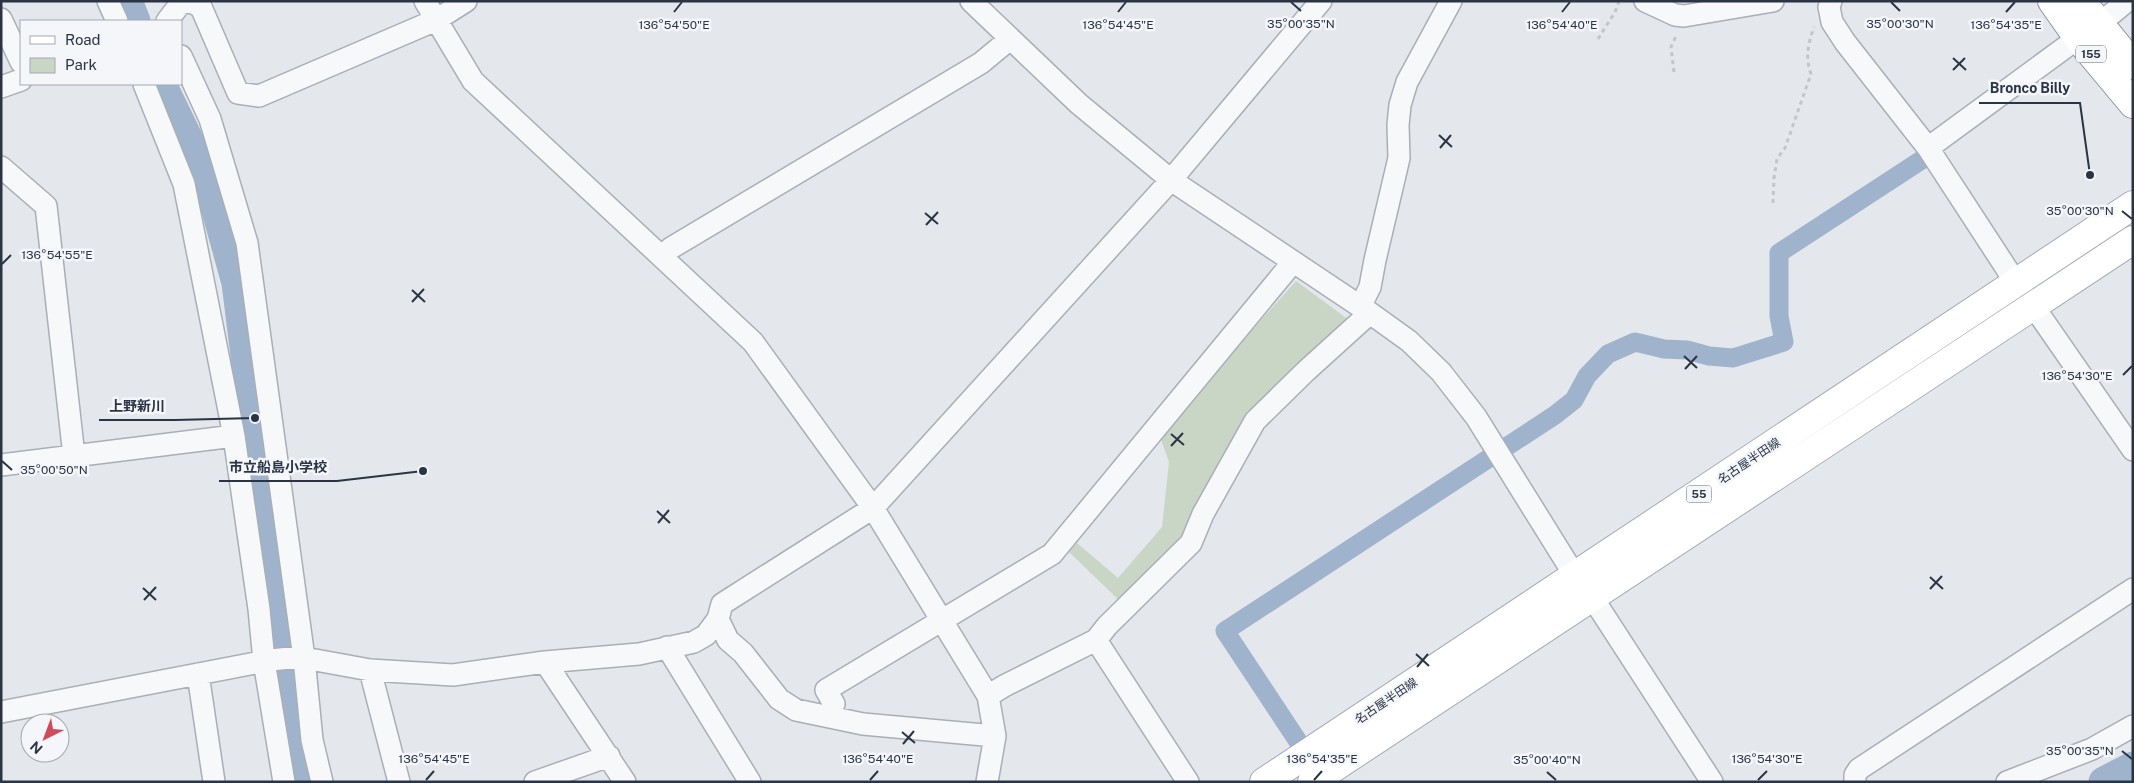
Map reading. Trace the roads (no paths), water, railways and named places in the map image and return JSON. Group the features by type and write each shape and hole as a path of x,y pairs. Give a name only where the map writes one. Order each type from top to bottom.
{"main road":[{"name":"155","path":"2052,1 2133,65"},
{"name":"155","path":"2081,1 2088,31 2133,104"},
{"name":"名古屋半田線","path":"1312,782 1583,587 2016,283 2133,205"},
{"name":"名古屋半田線","path":"1264,782 1583,587 2034,307 2133,240"}],"street":[{"path":"108,1 117,20"},
{"path":"424,1 472,80 753,342 873,508 988,696 995,736 987,782"},
{"path":"168,20 181,3 191,2 201,8 238,93 259,96 436,20 466,1"},
{"path":"971,1 1079,104 1172,180 1365,310 1408,341 1441,372 1476,417 1583,587 1712,782"},
{"path":"1,712 268,661 301,658 370,670 453,675 545,662 639,654 694,642 706,635 718,619 722,604 873,508 1172,180 1321,1"},
{"path":"988,696 1004,686 1096,640 1107,626 1191,543 1203,514 1255,421 1365,310 1374,260 1400,158 1398,125 1400,105 1407,82 1451,1"},
{"path":"1645,1 1675,15 1684,16 1773,1"},
{"path":"1928,148 2126,1"},
{"path":"1824,3 1832,22 1845,42 1928,148 2016,283"},
{"path":"1,19 20,60"},
{"path":"663,257 672,248 981,63 1010,39"},
{"path":"182,58 210,119 247,243 312,740 322,782"},
{"path":"1,87 20,80"},
{"path":"144,85 184,184 234,436 284,782"},
{"path":"1,167 46,206 74,456"},
{"path":"834,704 826,690 1052,554 1292,262"},
{"path":"2034,307 2133,450"},
{"path":"1,465 234,436"},
{"path":"1855,782 1855,775 1859,769 2133,589"},
{"path":"718,619 728,640 743,653 779,699 796,710 863,724 995,736"},
{"path":"1096,640 1188,782"},
{"path":"667,647 750,782"},
{"path":"545,662 625,782"},
{"path":"370,670 399,782"},
{"path":"198,674 214,782"},
{"path":"2007,782 2048,768 2092,749 2133,726"},
{"path":"535,782 609,756"}],"waterway":[{"path":"127,1 135,20"},
{"path":"161,85 210,185 237,283 281,637 302,782"},
{"path":"1313,764 1225,631 1555,415 1574,400 1587,376 1608,354 1635,342 1664,349 1687,350 1709,356 1733,358 1784,342 1779,316 1779,253 1923,159"},
{"path":"2104,782 2133,767"}],"place":[{"name":"Bronco Billy","path":"2090,175"},
{"name":"上野新川","path":"255,418"},
{"name":"市立船島小学校","path":"423,471"}]}
